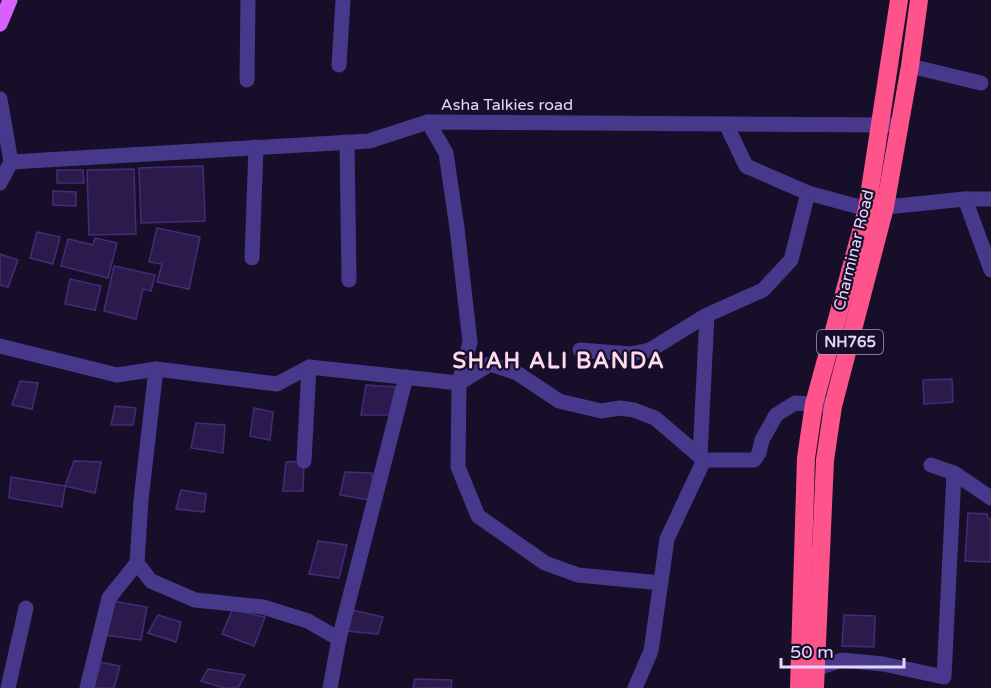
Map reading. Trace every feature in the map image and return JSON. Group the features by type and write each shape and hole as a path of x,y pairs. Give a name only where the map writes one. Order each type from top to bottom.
{"highway":[{"name":"Charminar Road","path":"799,688 807,669 825,460 833,406 876,208 879,125 899,0"},
{"name":"Charminar Road","path":"816,688 807,669 806,458 814,404 876,208 899,125 919,0"}],"main road":[{"path":"0,24 10,0"}],"street":[{"path":"247,80 248,0"},
{"path":"339,65 343,0"},
{"path":"910,66 981,83"},
{"path":"0,99 11,162 0,183"},
{"path":"428,122 446,153 467,307 470,342 459,383 458,467 478,516 545,563 578,575 661,583"},
{"name":"Asha Talkies road","path":"11,162 369,141 428,122 899,125"},
{"path":"726,124 747,166 808,193 876,208 965,199 991,199"},
{"path":"347,142 350,280"},
{"path":"252,258 256,147"},
{"path":"579,350 630,354 650,350 707,315 763,290 791,260 808,193"},
{"path":"965,199 991,270"},
{"path":"635,688 651,651 667,539 702,458 707,315"},
{"path":"0,346 117,375 156,369 277,384 309,367 459,383 490,364 516,373 559,401 601,411 620,408 634,410 655,418 702,458 754,460 776,415 795,403 833,406"},
{"path":"304,461 309,367"},
{"path":"87,688 109,598 137,563 141,500 156,369"},
{"path":"330,688 339,639 406,377"},
{"path":"932,465 954,473 991,498"},
{"path":"807,669 842,660 884,664 944,677 954,473"},
{"path":"137,563 151,581 195,600 263,607 308,621 339,639"},
{"path":"8,688 6,664 26,608"}],"building":[{"path":"203,166 205,221 141,223 139,168"},
{"path":"134,169 136,234 89,235 87,170"},
{"path":"57,170 83,170 84,183 57,183"},
{"path":"53,191 76,192 76,206 53,205"},
{"path":"157,228 200,237 189,289 157,282 162,264 149,262"},
{"path":"37,232 60,237 53,264 30,258"},
{"path":"95,238 117,243 108,278 61,266 68,239 93,245"},
{"path":"0,254 18,260 8,287 0,285"},
{"path":"114,266 155,275 151,291 143,289 136,319 104,311"},
{"path":"70,279 101,286 95,310 65,304"},
{"path":"952,379 953,402 924,404 923,380"},
{"path":"20,381 38,383 32,409 12,405"},
{"path":"366,385 396,387 389,415 361,415"},
{"path":"115,406 136,408 133,425 111,425"},
{"path":"254,408 273,412 270,440 250,436"},
{"path":"196,423 225,425 223,453 191,448"},
{"path":"74,461 101,462 95,493 65,486"},
{"path":"304,461 303,491 283,491 286,462"},
{"path":"345,472 372,473 375,501 340,495"},
{"path":"11,477 65,486 62,507 9,498"},
{"path":"181,490 206,494 204,512 176,509"},
{"path":"968,513 987,514 991,519 991,562 965,561"},
{"path":"318,541 347,545 339,578 309,574"},
{"path":"113,601 147,607 141,640 105,635"},
{"path":"232,610 265,617 254,646 222,634"},
{"path":"352,610 383,617 378,634 346,631"},
{"path":"158,615 181,622 176,642 148,633"},
{"path":"844,615 875,616 874,647 842,646"},
{"path":"99,662 120,666 114,688 88,688"},
{"path":"208,669 245,675 238,688 224,688 201,681"},
{"path":"415,679 452,680 451,688 413,688"}],"district":[{"name":"SHAH ALI BANDA","path":"559,360"}]}
